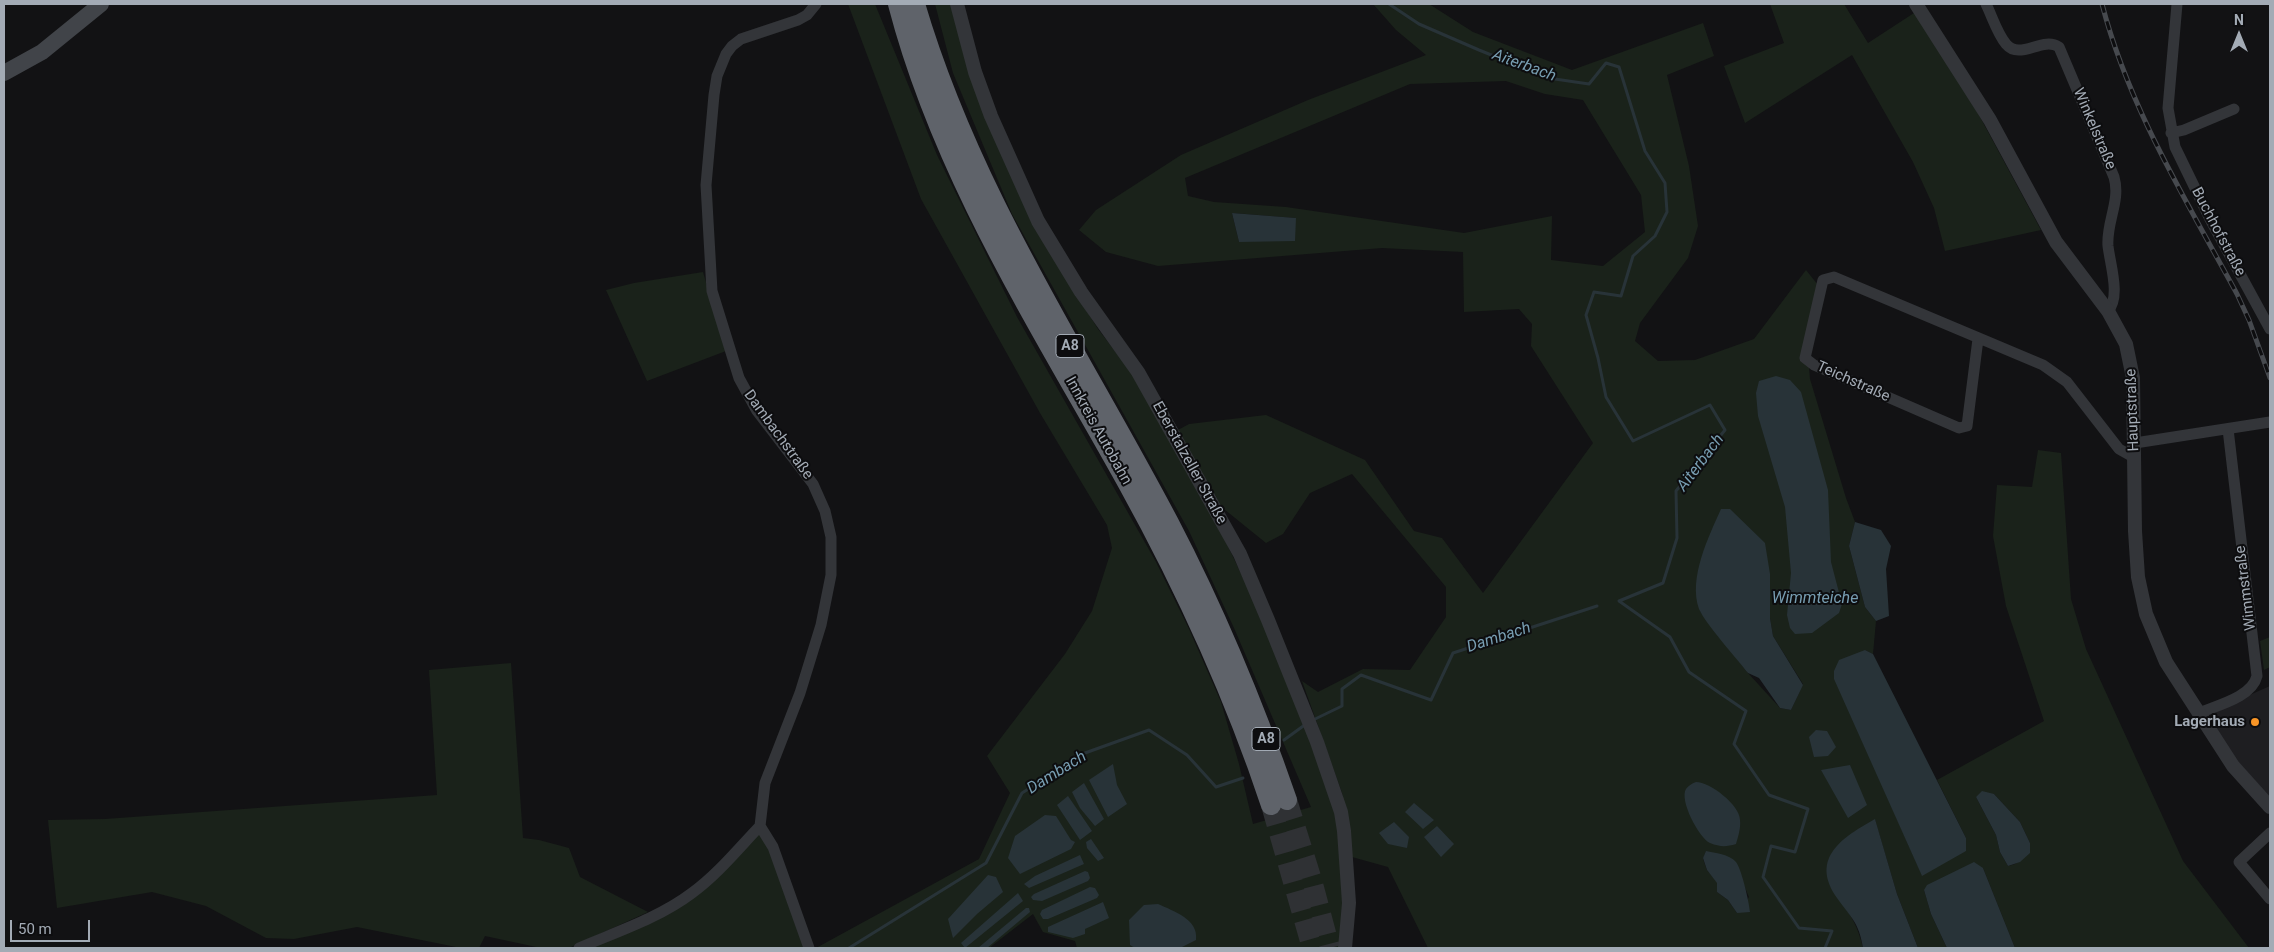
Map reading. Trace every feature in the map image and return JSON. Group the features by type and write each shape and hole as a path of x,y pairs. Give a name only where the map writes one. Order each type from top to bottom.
{"highway":[{"name":"Innkreis Autobahn","path":"898,4 932,108 965,185 1014,282 1129,486 1179,581 1279,802 1255,711 1199,583 1139,468 1029,273 979,175 939,78 915,4"}],"main road":[{"path":"4,73 42,52 101,4"}],"street":[{"name":"Dambachstraße","path":"760,826 765,783 800,694 821,625 831,575 831,537 825,512 813,484 757,411 739,378 712,291 706,185 714,95 726,54 732,46 741,40 798,20 807,15 816,4"},
{"name":"Eberstalzeller Straße","path":"957,4 975,72 991,116 1038,220 1081,292 1138,372 1240,554 1304,707 1341,812 1349,903 1345,948"},
{"name":"Hauptstraße","path":"1916,4 1990,120 2056,242 2108,311 2126,344 2133,378 2138,577 2146,614 2166,662 2233,766 2270,807"},
{"name":"Winkelstraße","path":"1986,4 2004,41 2012,48 2021,50 2048,43 2059,48 2114,177 2117,194 2108,237 2114,300 2108,311"},
{"name":"Buchhofstraße","path":"2177,4 2169,94 2171,133 2180,160 2197,194 2270,329"},
{"path":"2171,133 2234,109"},
{"name":"Teichstraße","path":"1978,339 1967,426 1959,428 1814,365 1805,358 1823,280 1834,276 2042,365 2067,382 2119,449 2135,458"},
{"path":"2135,443 2270,422"},
{"name":"Wimmstraße","path":"2199,713 2247,692 2255,685 2257,676 2228,429"},
{"path":"579,948 659,913 691,894 718,871 760,826 772,847 809,948"},
{"path":"2270,833 2240,862 2270,899"}],"shaded area":[{"path":"848,4 875,4 937,155 1017,317 1156,562 1189,629 1221,702 1239,764 1253,824 1311,807 1234,628 1189,531 1012,214 953,73 935,4 952,4 1056,262 1098,329 1135,377 1224,538 1261,615 1323,771 1337,818 1343,872 1342,932 1339,948 1077,948 1075,941 1043,932 1033,914 989,948 816,948 979,859 1010,793 987,756 1065,654 1092,611 1112,548 1107,525 1040,413 921,199"},
{"path":"1373,4 1429,4 1473,32 1572,70 1703,23 1714,56 1667,75 1689,166 1698,226 1688,258 1640,323 1635,341 1658,361 1695,360 1754,339 1806,270 1818,285 1809,367 1810,379 1855,522 1849,546 1865,607 1876,621 1873,654 1865,650 1883,787 1922,875 1966,838 1937,780 2044,721 2006,606 1993,536 1997,485 2032,487 2038,450 2061,453 2071,599 2086,649 2183,861 2249,948 2015,948 1983,868 1924,890 1931,914 1947,948 1918,948 1897,894 1875,820 1837,897 1853,921 1863,948 1428,948 1388,867 1352,857 1342,793 1302,681 1318,692 1363,669 1410,670 1446,617 1446,587 1352,474 1310,493 1283,534 1266,543 1214,501 1178,430 1189,424 1266,415 1365,460 1414,531 1442,538 1483,593 1593,443 1531,346 1532,324 1519,309 1464,312 1463,252 1382,248 1158,266 1106,252 1079,230 1096,210 1181,155 1308,100 1426,55 1396,30","holes":["1506,81 1545,94 1583,100 1641,195 1645,232 1603,266 1551,260 1552,216 1464,233 1286,207 1214,202 1188,196 1185,178 1410,84","1232,213 1295,218 1239,242","1770,574 1770,618 1773,636 1803,684 1791,710 1780,708 1748,673 1700,611","1994,794 2020,822 2030,843 2026,852 2017,863 2008,866 2000,852 1996,835 1976,797","1706,852 1742,881 1749,897 1737,913 1728,900 1717,892 1718,883 1707,870 1703,859"]},
{"path":"1770,4 1844,4 1868,43 1914,13 1940,43 2041,230 1945,251 1934,208 1913,162 1852,55 1745,123 1724,66 1784,43"},
{"path":"703,272 726,351 647,381 606,290 634,283"},
{"path":"2270,637 2270,667 2264,670 2260,641"},
{"path":"511,663 523,838 569,848 580,877 648,912 569,948 541,948 485,936 479,948 461,948 357,927 294,939 266,938 206,906 152,892 57,908 48,820 105,819 437,795 429,670"},
{"name":"Lagerhaus","path":"2270,686 2270,797 2236,760 2211,722 2216,710"},
{"path":"766,825 813,948 587,948 719,877"}],"water":[{"path":"1232,213 1296,218 1295,241 1239,242"},
{"name":"Wimmteiche","path":"1776,376 1790,380 1801,392 1828,490 1831,562 1842,604 1839,613 1812,633 1795,634 1790,628 1787,615 1791,573 1785,507 1758,416 1756,393 1759,381"},
{"name":"Wimmteiche","path":"1721,509 1730,509 1765,543 1770,574 1770,618 1773,636 1803,685 1791,710 1780,708 1759,678 1748,673 1714,632 1699,609 1696,597 1698,571 1706,544"},
{"name":"Wimmteiche","path":"1855,522 1881,530 1891,546 1886,569 1889,616 1876,621 1865,607 1849,546"},
{"name":"Wimmteiche","path":"1865,650 1873,654 1966,838 1966,851 1922,876 1834,679 1834,671 1839,660"},
{"path":"1816,730 1827,731 1836,747 1828,756 1814,757 1809,737"},
{"path":"1113,764 1117,785 1127,804 1108,817 1089,780"},
{"path":"1850,765 1867,805 1848,818 1821,770"},
{"path":"1696,782 1709,786 1723,795 1739,814 1740,823 1736,844 1723,846 1710,843 1696,827 1685,801 1685,794 1686,789"},
{"path":"1084,783 1104,819 1095,826 1080,808 1072,792"},
{"path":"1982,791 1994,794 2020,822 2030,843 2030,853 2020,862 2008,866 2000,852 1996,835 1976,797"},
{"path":"1068,796 1092,831 1080,840 1057,805"},
{"path":"1414,803 1434,820 1423,829 1405,812"},
{"path":"1045,815 1056,816 1071,840 1075,842 1071,849 1020,874 1008,858 1015,836"},
{"path":"1875,819 1897,894 1918,948 1863,948 1857,926 1829,884 1828,860 1834,850 1852,833"},
{"path":"1394,822 1409,837 1407,848 1388,844 1379,833"},
{"path":"1437,826 1454,844 1441,857 1424,837"},
{"path":"1091,839 1104,858 1098,861 1087,848 1086,842"},
{"path":"1706,851 1718,853 1736,862 1743,879 1750,912 1737,913 1728,900 1717,892 1717,883 1707,870 1703,858"},
{"path":"1080,855 1084,864 1029,888 1024,884 1035,876"},
{"path":"1974,862 1983,868 2015,948 1947,948 1931,914 1924,890 1927,885"},
{"path":"1085,871 1088,872 1090,878 1088,881 1042,901 1033,900 1031,897 1034,894"},
{"path":"988,875 996,877 1003,892 953,938 948,919"},
{"path":"1090,887 1095,888 1099,895 1097,898 1048,919 1043,919 1040,914 1042,910"},
{"path":"1018,893 1023,901 965,948 961,943"},
{"path":"1103,902 1109,918 1085,929 1085,934 1073,938 1048,932 1048,927"},
{"path":"1158,904 1189,921 1196,933 1196,940 1180,948 1135,948 1130,945 1129,920 1144,905"},
{"path":"1026,908 1029,908 1030,912 987,948 978,948"}],"waterway":[{"name":"Aiterbach","path":"1389,4 1419,24 1548,78 1589,84 1606,63 1619,67 1645,151 1665,183 1667,212 1655,236 1633,256 1621,296 1594,292 1586,315 1606,397 1633,441 1710,405 1725,430 1676,491 1677,538 1663,583 1619,601 1670,637 1689,672 1746,711 1734,744 1769,795 1808,809 1795,852 1771,846 1763,877 1799,928 1832,931 1825,948"},
{"name":"Dambach","path":"1313,720 1342,706 1342,689 1361,675 1431,700 1453,653 1597,606"},
{"name":"Dambach","path":"1284,740 1306,724"},
{"name":"Dambach","path":"849,948 986,863 1022,793 1085,753 1149,730 1187,755 1216,787 1243,778"}],"tunnel":[{"path":"1287,800 1312,880 1330,948"},
{"path":"1271,805 1312,948"}],"railway":[{"path":"2102,4 2113,42 2143,117 2160,153 2237,294 2249,320 2270,378"}],"place":[{"name":"Lagerhaus","path":"2255,722"}]}
